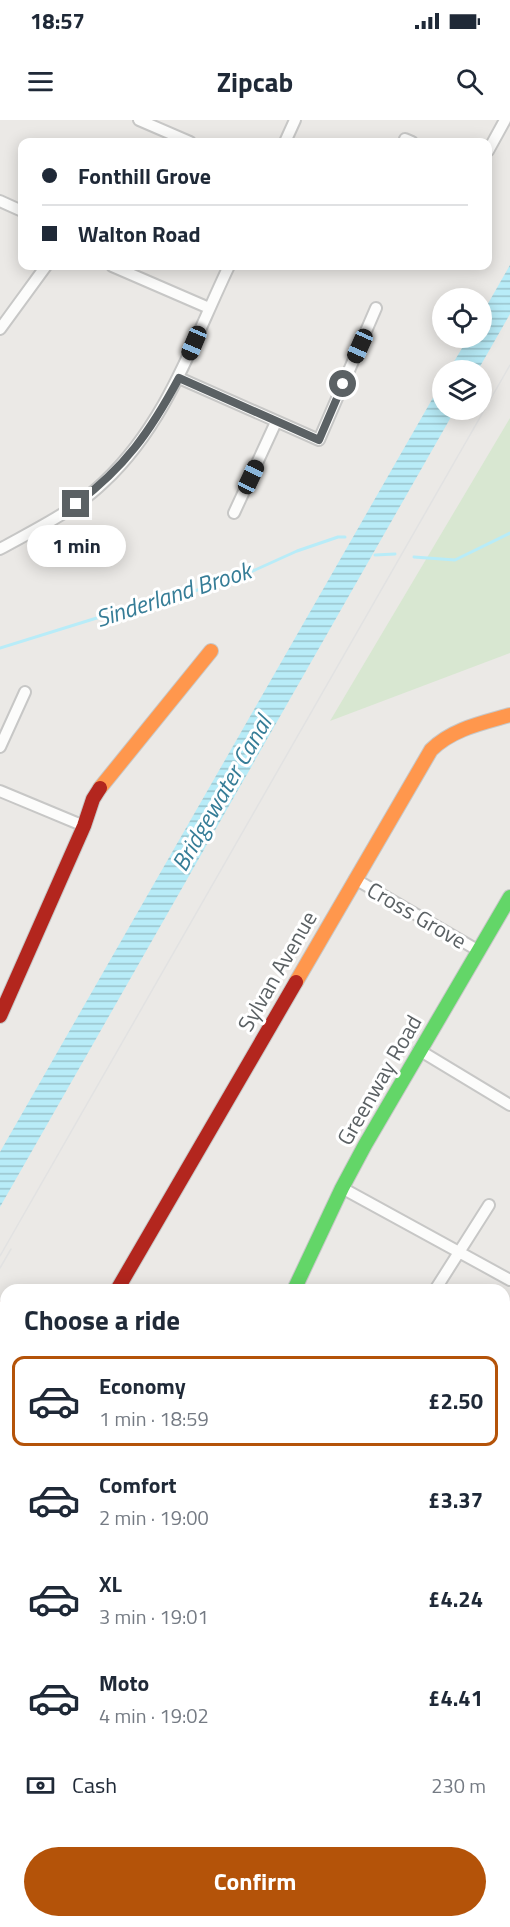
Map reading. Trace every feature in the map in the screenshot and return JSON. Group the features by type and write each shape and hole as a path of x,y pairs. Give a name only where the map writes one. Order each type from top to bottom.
{"street":[{"path":"139,120 181,138"},
{"path":"287,138 295,120"},
{"path":"492,144 505,120"},
{"path":"0,201 18,209"},
{"path":"0,329 43,270"},
{"path":"121,270 209,308"},
{"path":"0,549 47,524 103,484 130,456 179,378 227,270"},
{"path":"179,378 319,440 376,308"},
{"path":"234,513 276,422"},
{"path":"0,1016 84,826 93,799 103,783 211,651"},
{"path":"0,747 25,692"},
{"name":"Sylvan Avenue","path":"120,1284 436,743 448,735 510,715"},
{"path":"0,791 84,826"},
{"name":"Cross Grove","path":"355,879 478,951"},
{"name":"Greenway Road","path":"297,1284 342,1188 419,1050 510,897"},
{"path":"419,1050 510,1105"},
{"path":"342,1188 510,1280"},
{"path":"439,1284 490,1206"}],"green space":[{"path":"510,418 510,653 330,721"}],"water":[{"path":"510,265 510,314 492,346 492,296"},
{"path":"462,348 491,348 484,360 455,360"},
{"name":"Bridgewater Canal","path":"432,399 432,420 449,420 0,1207 0,1152"}],"waterway":[{"path":"414,557 455,560 510,533"},
{"name":"Sinderland Brook","path":"0,648 116,612 216,585 297,551 338,537 345,537"},
{"path":"375,555 395,554"}],"tram line":[{"path":"0,1256 510,365"},
{"path":"0,1268 11,1249"}],"traffic: fast":[{"path":"297,1284 365,1145 510,897"}],"traffic: slow":[{"path":"100,788 211,651"},
{"path":"296,982 431,750 458,732 510,715"}],"traffic: jam":[{"path":"0,1016 84,826 93,799 100,788"},
{"path":"120,1284 296,982"}],"route":[{"path":"76,504 103,484 130,456 155,420 179,378 319,440 343,384"}]}
